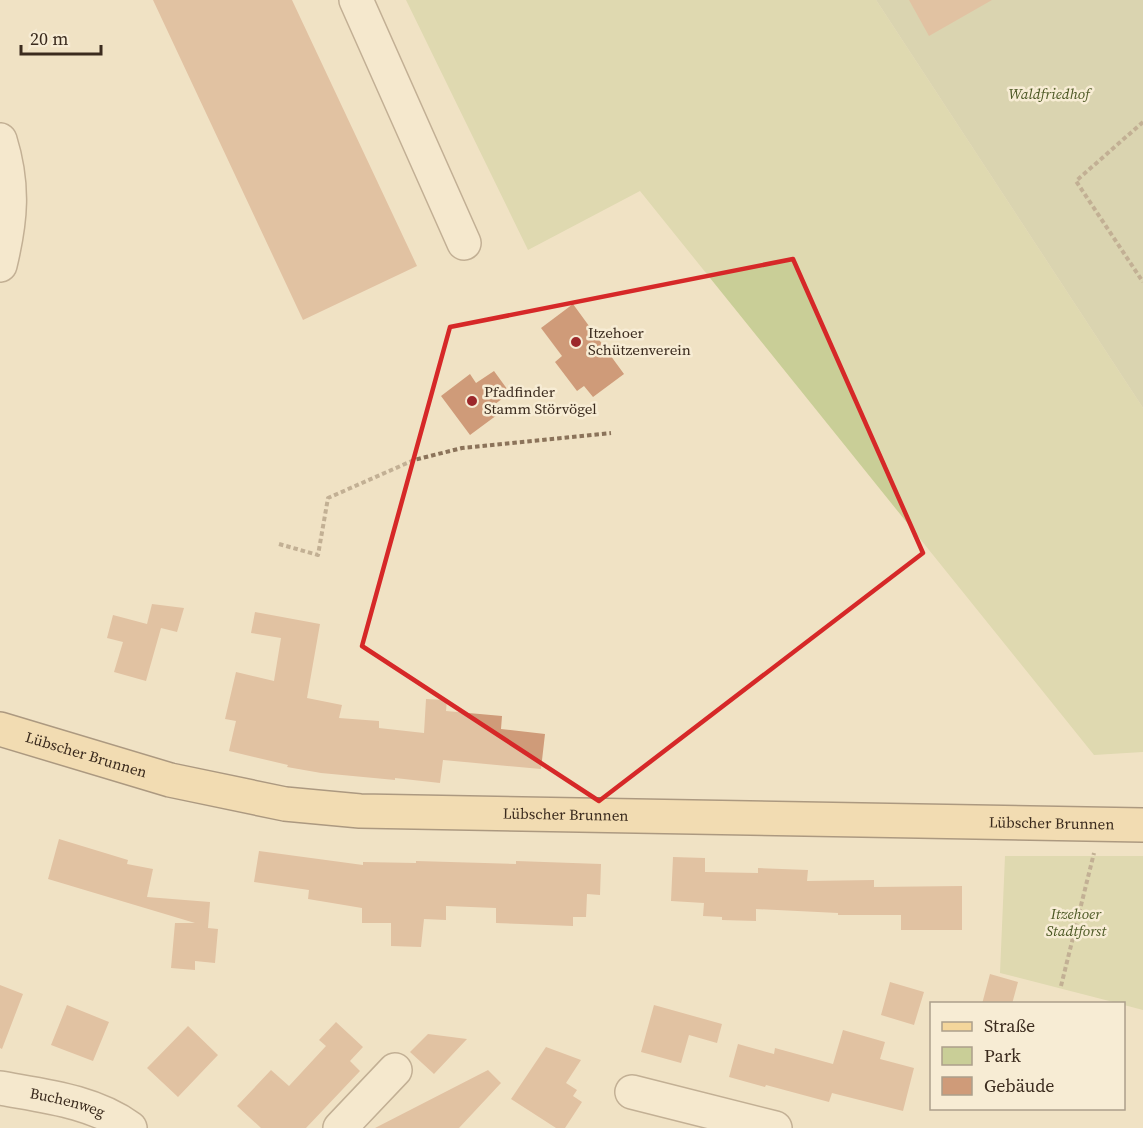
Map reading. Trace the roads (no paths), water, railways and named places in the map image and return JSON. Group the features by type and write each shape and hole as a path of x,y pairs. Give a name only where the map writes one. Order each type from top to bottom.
{"main road":[{"name":"Lübscher Brunnen","path":"0,729 170,780 285,804 360,811 1143,825"}],"street":[{"path":"356,0 464,243"},
{"path":"0,140 6,159 10,187 9,224 0,265"},
{"path":"340,1128 395,1070"},
{"name":"Buchenweg","path":"0,1088 79,1104 109,1114 130,1128"},
{"path":"632,1092 775,1128"}],"place":[{"name":"Itzehoer Schützenverein","path":"576,342"},
{"name":"Pfadfinder Stamm Störvögel","path":"472,401"}],"park label":[{"name":"Waldfriedhof","path":"1049,94"},
{"name":"Itzehoer Stadtforst","path":"1076,922"}]}
